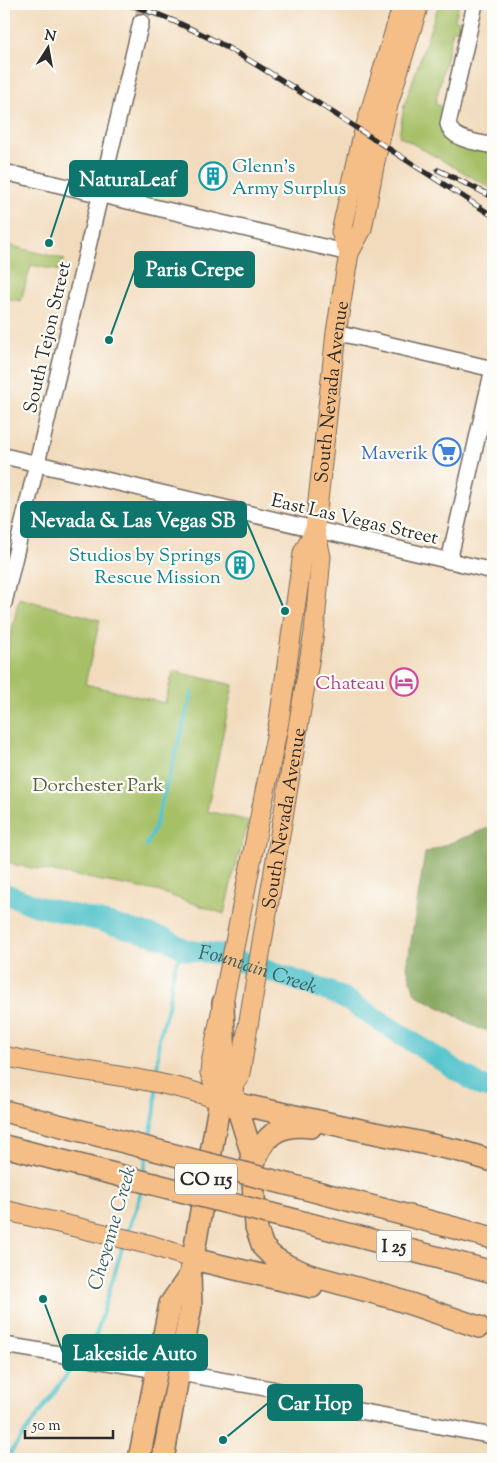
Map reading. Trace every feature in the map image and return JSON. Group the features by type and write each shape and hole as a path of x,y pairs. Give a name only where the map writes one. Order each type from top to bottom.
{"highway":[{"path":"223,1003 228,1097 248,1138 251,1151 256,1227 264,1247 273,1257 309,1275 393,1298 486,1329"},
{"path":"228,1097 460,1151 493,1161"},
{"name":"CO 115","path":"163,1459 191,1306 191,1267 228,1097"},
{"name":"I 25","path":"4,1111 493,1238"},
{"path":"251,1171 258,1151 268,1138 280,1128 309,1127 364,1138 432,1145"},
{"name":"I 25","path":"4,1146 493,1272"},
{"path":"191,1267 486,1329"},
{"name":"CO 115","path":"139,1459 170,1304 191,1267"}],"main road":[{"name":"South Nevada Avenue","path":"349,253 341,232 362,135 403,4"},
{"name":"South Nevada Avenue","path":"226,1065 272,881 314,632 321,557 315,530 336,332 349,253 362,229 388,105 419,4"},
{"name":"South Nevada Avenue","path":"223,1003 279,722 303,553 315,530"},
{"path":"4,1056 228,1097"},
{"path":"4,1210 152,1245 191,1267"}],"street":[{"path":"475,4 449,119 449,127 461,138 493,146"},
{"name":"South Tejon Street","path":"4,603 141,22"},
{"path":"4,172 349,253"},
{"path":"336,332 493,369 449,561"},
{"name":"East Las Vegas Street","path":"4,456 493,571"},
{"path":"4,1345 157,1370"},
{"path":"180,1373 271,1389 354,1410 493,1436"}],"green space":[{"path":"439,4 459,4 455,20 461,22 462,25 460,30 453,30 435,104 443,107 443,130 448,137 462,146 493,153 493,189 399,136 404,106"},
{"path":"4,244 64,259 61,271 31,265 21,301 4,298"},
{"name":"Dorchester Park","path":"19,598 100,620 85,684 165,703 173,671 233,685 207,811 249,821 224,914 157,891 16,865 4,860 4,667"},
{"path":"493,826 493,1032 478,1028 415,994 407,967 425,853"}],"waterway":[{"path":"146,846 155,827 192,693"},
{"name":"Fountain Creek","path":"4,893 36,906 166,939 186,950 218,954 331,992 347,1000 481,1086 493,1089"},
{"name":"Cheyenne Creek","path":"157,1077 159,1038 168,1008 173,974 177,961 186,950"},
{"name":"Cheyenne Creek","path":"149,1141 155,1110 156,1089"},
{"name":"Cheyenne Creek","path":"143,1176 147,1156"},
{"name":"Cheyenne Creek","path":"127,1233 138,1204 141,1188"},
{"name":"Cheyenne Creek","path":"82,1354 96,1335 123,1245"},
{"name":"Cheyenne Creek","path":"6,1459 76,1362"}],"tunnel":[{"path":"141,22 145,4"}],"railway":[{"path":"127,4 179,23 251,61 493,216"},
{"path":"438,170 493,197"}],"place":[{"name":"Glenn's Army Surplus","path":"213,176"},
{"name":"NaturaLeaf","path":"49,243"},
{"name":"Paris Crepe","path":"109,340"},
{"name":"Maverik","path":"447,452"},
{"name":"Studios by Springs Rescue Mission","path":"240,565"},
{"name":"Nevada & Las Vegas SB","path":"285,611"},
{"name":"Chateau","path":"404,682"},
{"name":"Lakeside Auto","path":"43,1299"},
{"name":"Car Hop","path":"223,1440"}]}
